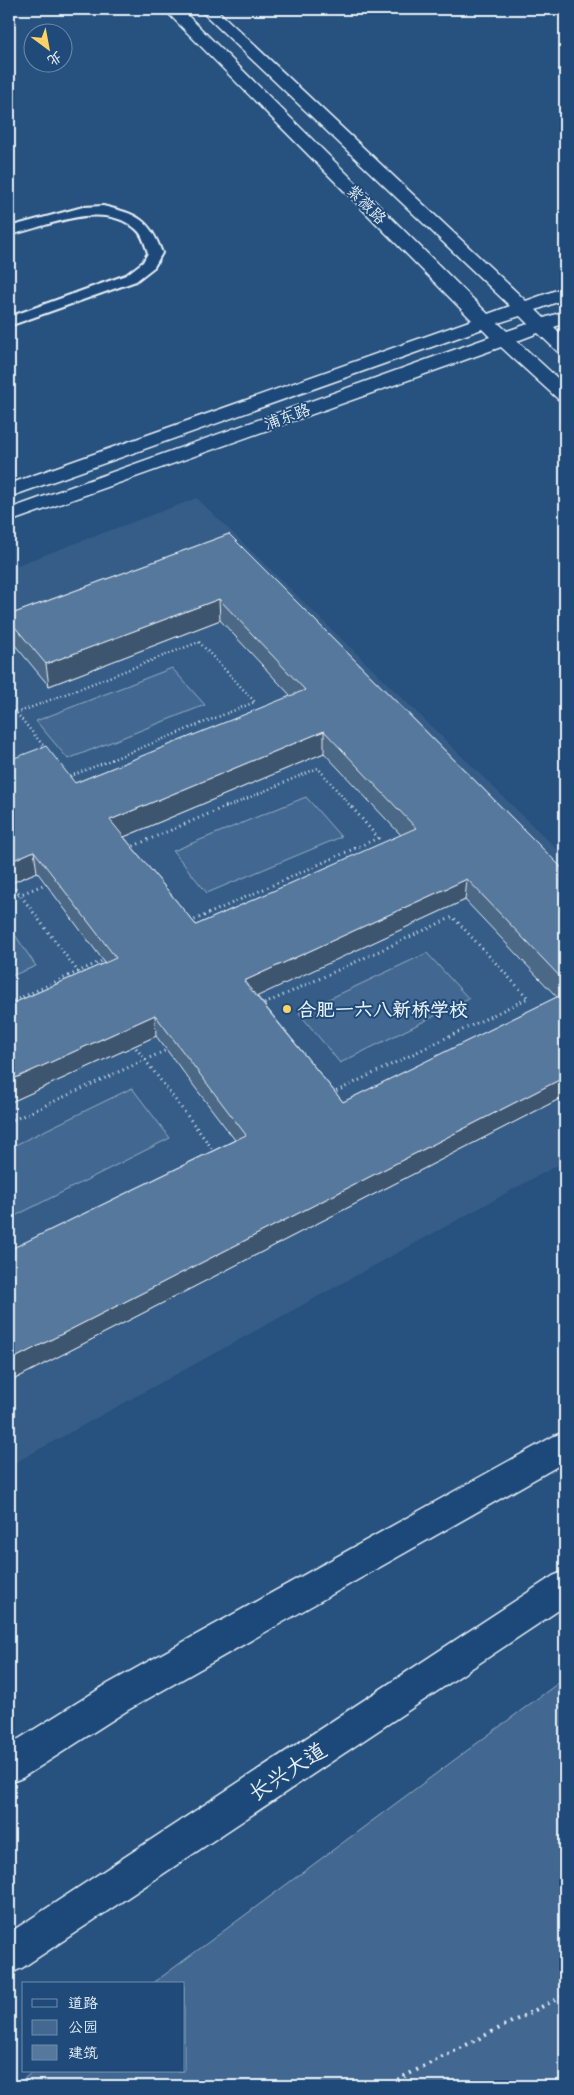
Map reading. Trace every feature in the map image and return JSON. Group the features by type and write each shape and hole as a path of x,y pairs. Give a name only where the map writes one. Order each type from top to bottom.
{"street":[{"name":"紫薇路","path":"172,9 485,322 565,395"},
{"name":"紫薇路","path":"207,9 565,348"},
{"name":"浦东路","path":"9,491 565,293"},
{"name":"浦东路","path":"9,516 565,317"},
{"path":"9,1765 116,1698 565,1446"},
{"name":"长兴大道","path":"9,1955 565,1587"}],"lane":[{"path":"9,231 83,211 102,210 132,220 142,226 149,236 155,253 149,264 131,278 9,322"}],"path":[{"path":"9,716 199,642 255,702 64,779"},
{"path":"9,704 46,749"},
{"path":"134,854 127,848 318,768 378,838 182,926"},
{"path":"65,772 71,779"},
{"path":"9,880 84,980"},
{"path":"9,899 54,880"},
{"path":"184,914 197,930"},
{"path":"265,1012 259,1005 453,917 528,998 324,1098"},
{"path":"9,1003 113,956"},
{"path":"131,1042 214,1151"},
{"path":"9,1122 172,1047"},
{"path":"327,1086 333,1094"},
{"path":"205,1155 222,1147"},
{"path":"385,2086 565,1995"}],"shaded area":[{"name":"合肥一六八新桥学校","path":"197,498 565,857 565,1161 9,1466 9,568"}],"green space":[{"path":"172,668 205,705 68,759 36,721"},
{"path":"306,797 341,837 207,893 173,851"},
{"path":"9,926 36,966 9,977"},
{"path":"427,953 469,999 340,1063 299,1013"},
{"path":"132,1088 170,1138 9,1219 9,1148"},
{"path":"565,1678 565,2086 14,2086 33,2072 185,2072 185,1982 155,1982"}],"building":[{"path":"229,534 565,871 565,982 467,879 244,981 343,1102 565,993 565,1077 9,1361 9,1250 246,1135 155,1015 9,1081 9,1005 116,958 34,851 9,862 9,760 46,746 75,783 305,690 219,599 46,664 9,620 9,615","holes":["324,731 416,828 196,925 110,820"]}],"place":[{"name":"合肥一六八新桥学校","path":"287,1009"}]}
